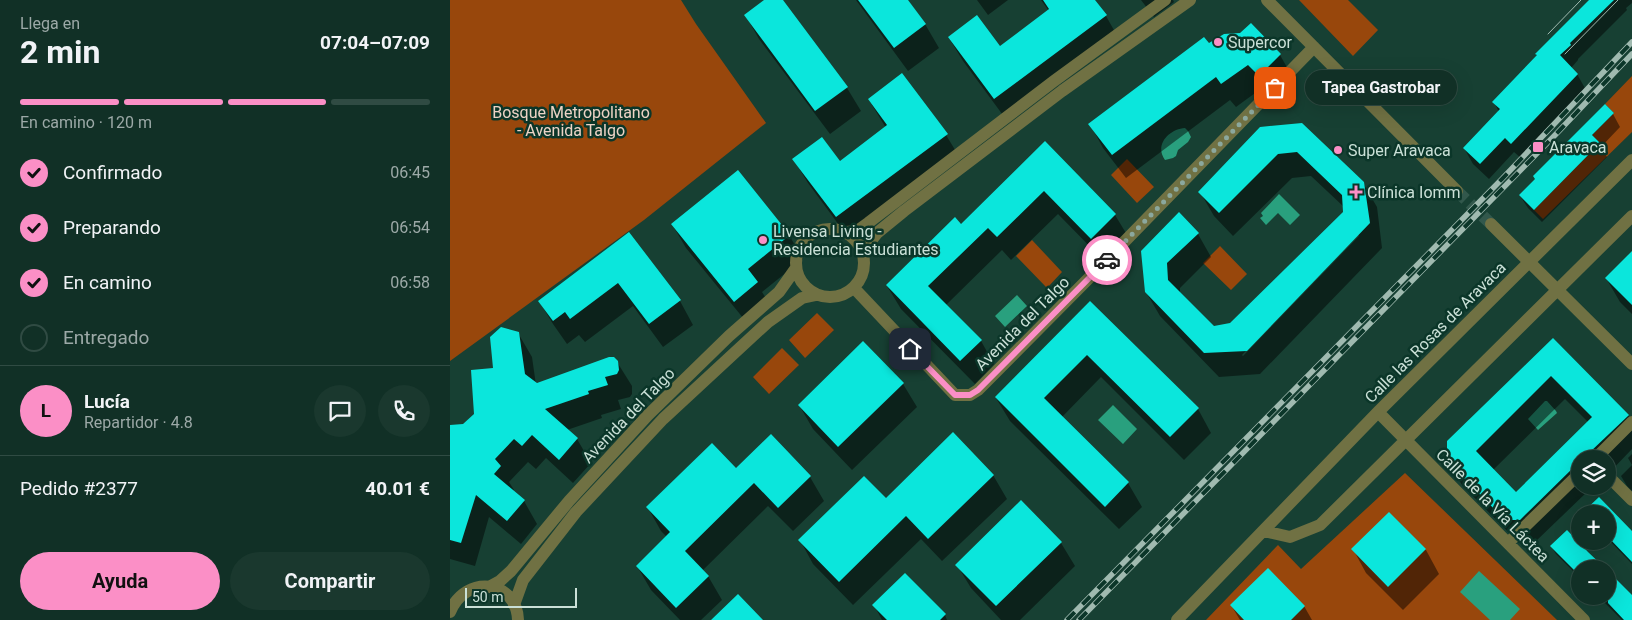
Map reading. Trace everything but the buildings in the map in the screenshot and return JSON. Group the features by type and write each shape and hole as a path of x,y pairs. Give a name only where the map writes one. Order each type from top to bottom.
{"street":[{"path":"846,232 857,231 868,223 1062,75 1165,0"},
{"path":"863,251 877,233 920,199 1062,91 1190,0"},
{"path":"1266,0 1457,191"},
{"name":"Avenida del Talgo","path":"854,288 955,395 970,395 978,390 1091,276 1314,47"},
{"name":"Calle las Rosas de Aravaca","path":"1177,620 1378,412 1632,160"},
{"path":"1264,531 1290,537 1320,525 1632,216"},
{"path":"1491,224 1632,364"},
{"path":"827,228 846,232 853,237 863,251 864,271 860,280 854,288 836,297 825,298 816,295 806,288 796,268 798,250 802,242 817,231 827,228"},
{"name":"Avenida del Talgo","path":"450,612 454,603 465,592 500,581 511,571 569,501 648,415 729,336 779,292 796,268"},
{"name":"Avenida del Talgo","path":"514,605 523,580 576,512 663,419 768,322 802,298 816,295"},
{"name":"Calle de la Vía Láctea","path":"1378,412 1584,620"},
{"path":"1604,450 1632,422"},
{"path":"1508,543 1571,482"},
{"path":"1616,484 1632,500"},
{"path":"489,586 503,593 514,605 518,620"}],"green space":[{"name":"Bosque Metropolitano - Avenida Talgo","path":"450,0 681,0 766,123 644,220 450,361"},
{"path":"1299,0 1348,0 1378,30 1353,56"},
{"path":"1632,76 1632,132 1543,219 1534,210 1600,143 1592,135 1614,113 1605,104"},
{"path":"1127,159 1154,187 1137,203 1111,175"},
{"path":"1032,240 1062,272 1047,288 1016,256"},
{"path":"1220,246 1247,274 1231,290 1203,263"},
{"path":"817,313 834,330 805,358 789,340"},
{"path":"782,348 799,365 769,394 753,377"},
{"path":"1405,473 1557,620 1206,620 1278,545 1301,569"}],"shaded area":[{"path":"1185,128 1191,137 1188,142 1178,150 1176,156 1165,160 1161,149 1165,139 1174,131"},
{"path":"1279,194 1300,215 1290,225 1278,213 1266,225 1260,218 1263,216 1261,213"},
{"path":"1017,295 1027,306 1005,327 995,316"},
{"path":"1545,401 1557,413 1538,430 1528,419"},
{"path":"1113,405 1137,429 1123,444 1098,420"},
{"path":"1479,571 1520,609 1510,620 1490,620 1460,592"}],"tunnel":[{"path":"1457,191 1491,224"}],"tram line":[{"path":"1548,34 1581,0"},
{"path":"1565,54 1618,0"}],"railway":[{"path":"1067,620 1502,179 1632,42"},
{"path":"1079,620 1558,132 1632,54"}],"way so far":[{"path":"1107,260 1275,88"}],"place":[{"name":"Supercor","path":"1218,42"},
{"name":"Tapea Gastrobar","path":"1275,88"},
{"name":"Aravaca","path":"1538,147"},
{"name":"Super Aravaca","path":"1338,150"},
{"name":"Clínica Iomm","path":"1356,192"},
{"name":"Livensa Living - Residencia Estudiantes","path":"763,240"}],"route":[{"path":"910,349 955,395 970,395 978,390 1107,260"}]}
